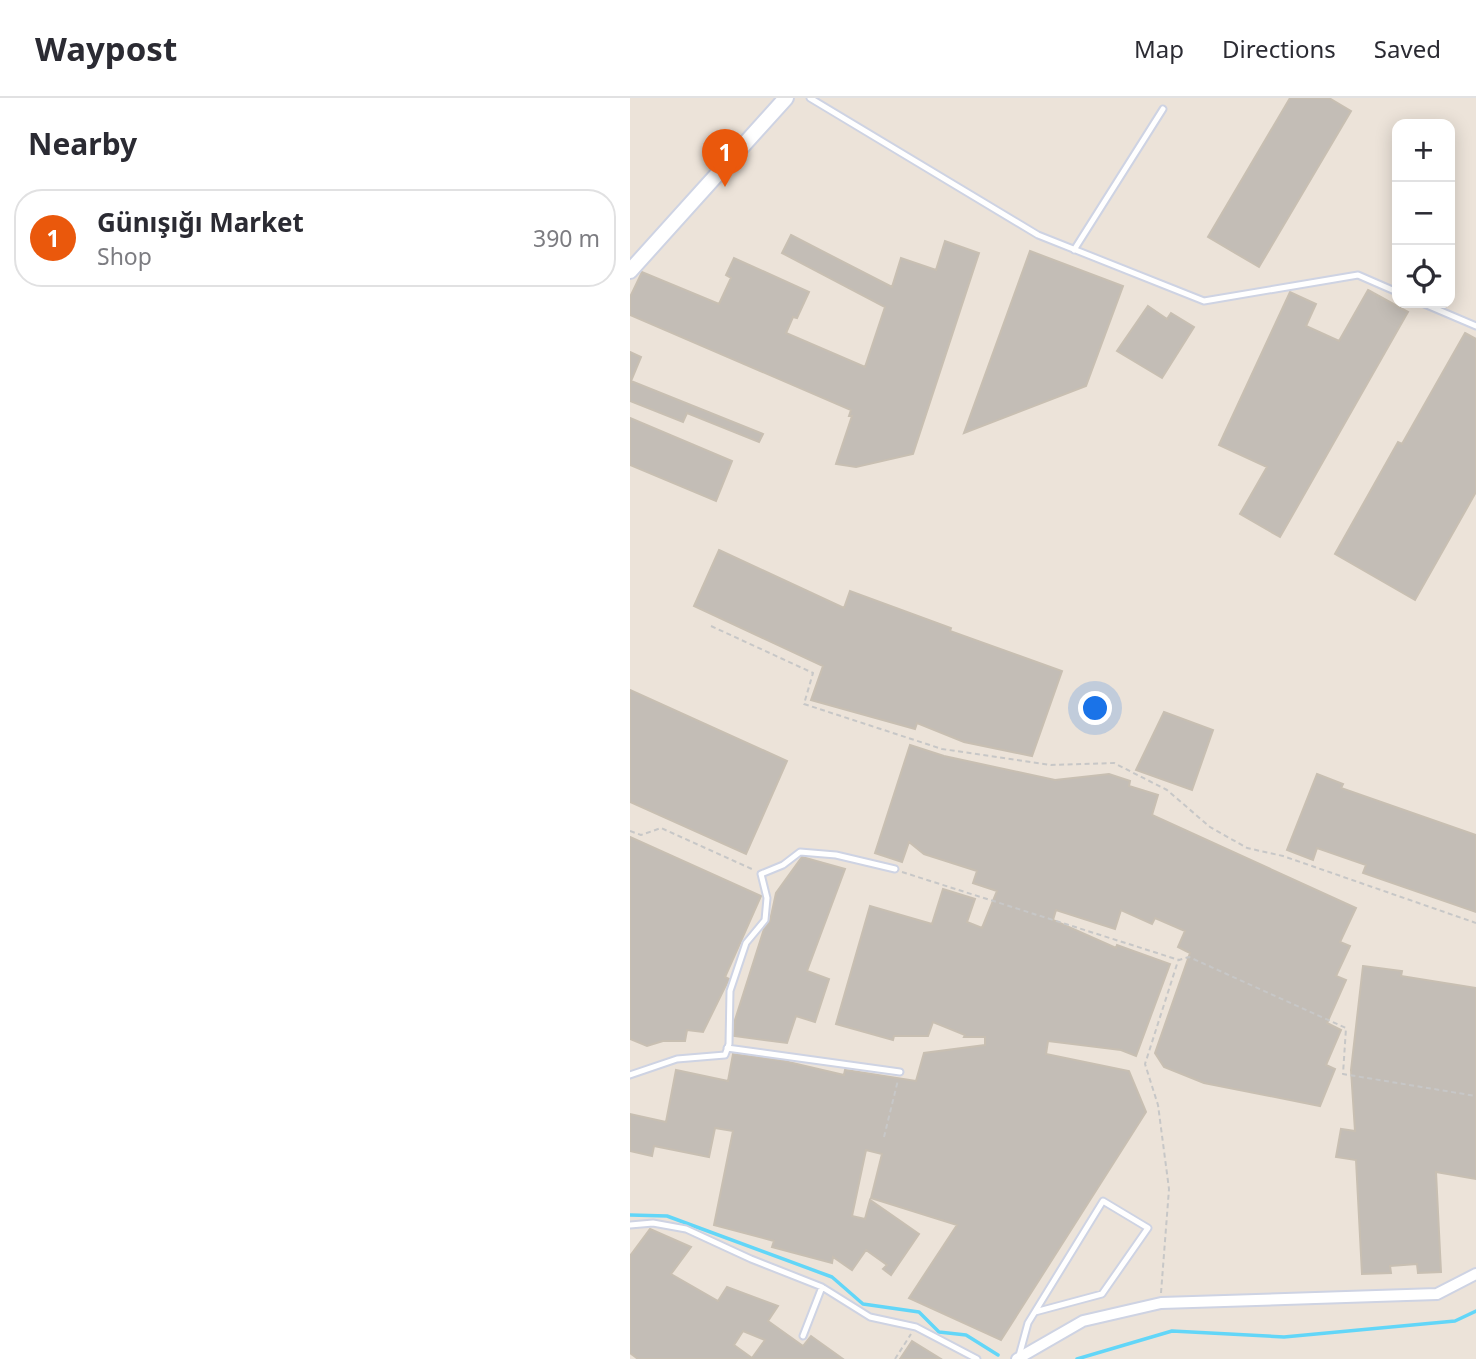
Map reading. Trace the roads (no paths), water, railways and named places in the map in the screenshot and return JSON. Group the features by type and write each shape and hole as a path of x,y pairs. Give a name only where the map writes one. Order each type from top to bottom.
{"street":[{"path":"630,271 786,98"},
{"path":"1018,1358 1083,1321 1161,1303 1437,1294 1476,1274"}],"lane":[{"path":"810,98 1038,235 1204,301 1358,275 1392,290"},
{"path":"1074,250 1163,109"},
{"path":"1434,308 1476,326"},
{"path":"630,1075 677,1059 725,1055 730,991 746,943 765,920 767,898 761,874 783,865 800,852 836,855 895,869"},
{"path":"727,1048 900,1072"},
{"path":"1018,1358 1028,1323 1103,1201 1148,1228 1102,1294 1035,1312"},
{"path":"630,1225 653,1223 686,1229 822,1287 870,1317 916,1327 976,1359"},
{"path":"803,1336 822,1287"}],"waterway":[{"path":"630,1215 667,1216 832,1277 863,1304 919,1312 939,1332 966,1335 998,1355"},
{"path":"1077,1359 1172,1331 1284,1337 1455,1321 1476,1311"}],"place":[{"name":"Günışığı Market","path":"725,187"}]}
